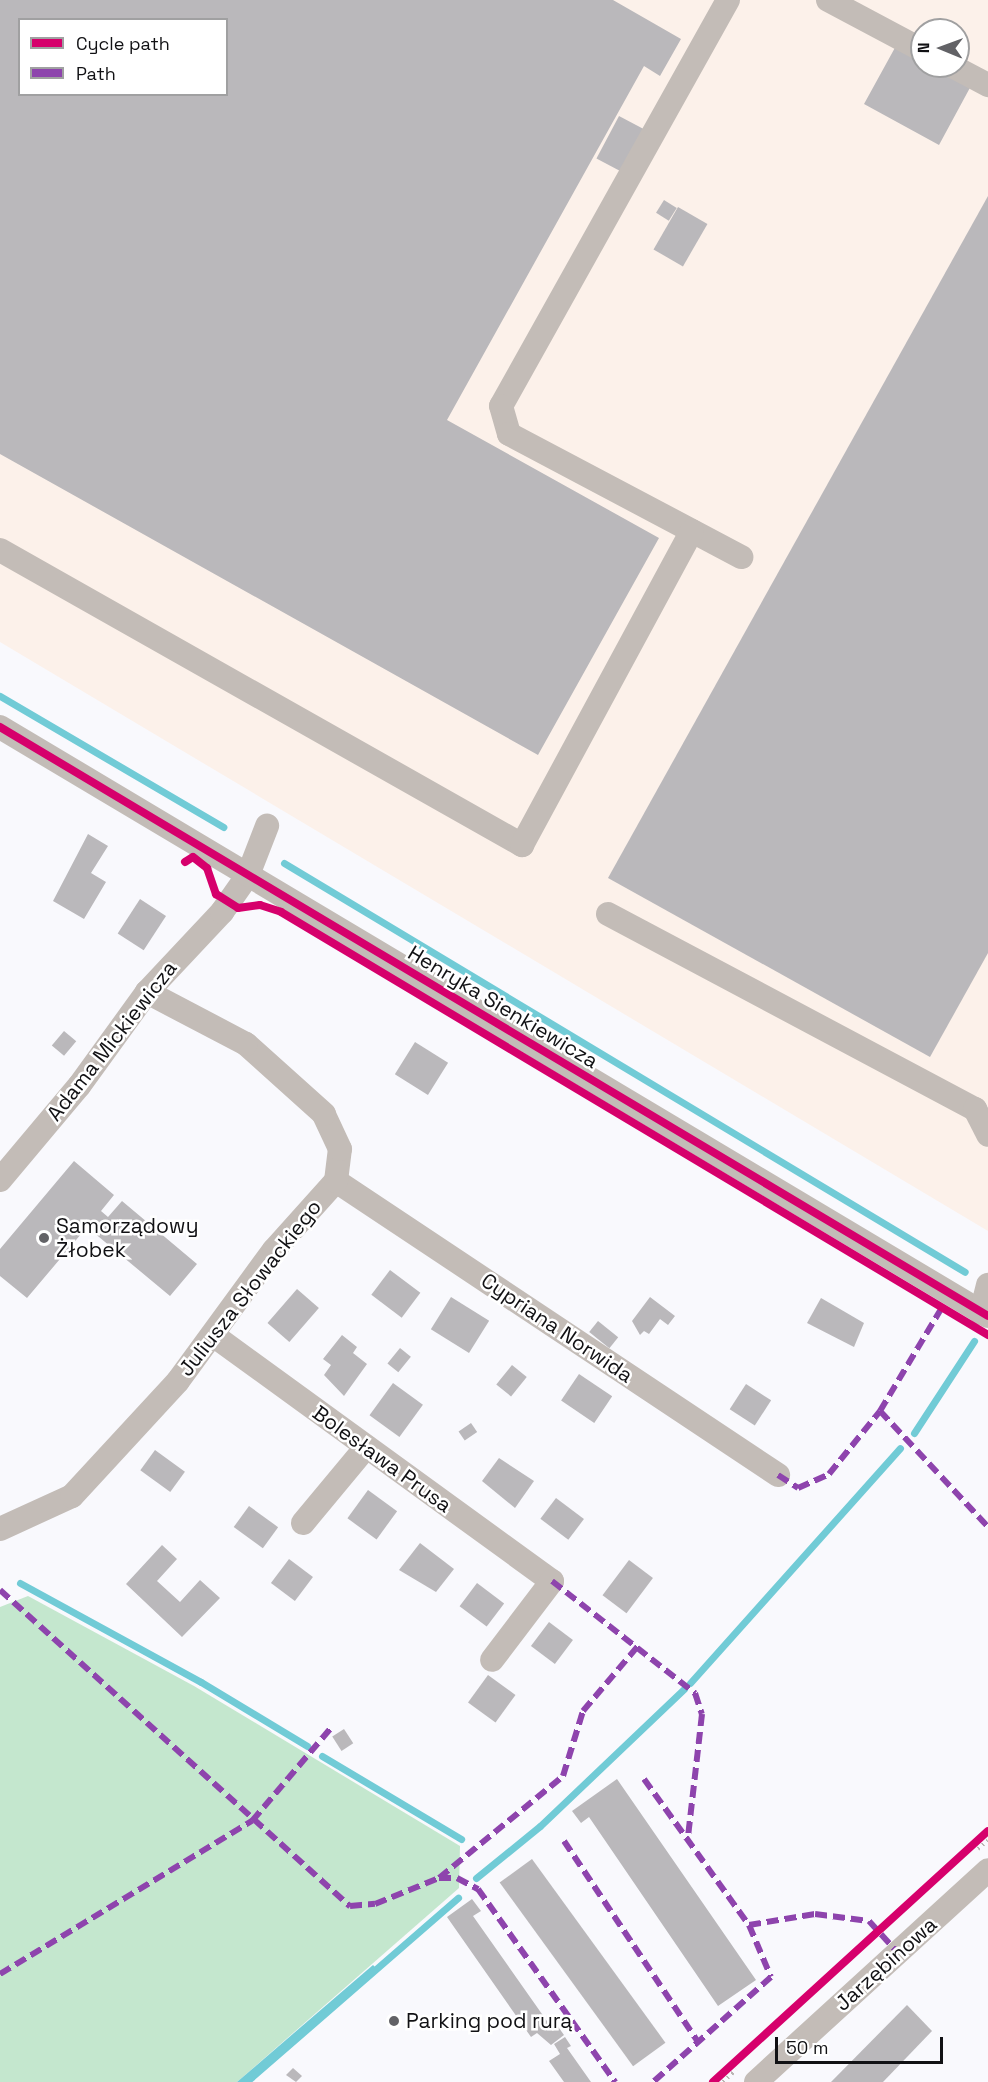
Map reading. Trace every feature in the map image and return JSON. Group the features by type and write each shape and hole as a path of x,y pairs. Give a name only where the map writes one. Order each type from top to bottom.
{"street":[{"path":"728,0 501,406 509,434 741,557"},
{"path":"828,0 910,44"},
{"path":"970,76 988,85"},
{"path":"0,550 522,845 692,531"},
{"name":"Henryka Sienkiewicza","path":"0,727 985,1314"},
{"name":"Adama Mickiewicza","path":"4,1168 147,992 222,912 248,876 267,826"},
{"path":"608,914 975,1109 988,1135"},
{"name":"Juliusza Słowackiego","path":"0,1528 72,1496 213,1335 274,1251 336,1181 340,1149 324,1114 246,1044 147,992"},
{"name":"Cypriana Norwida","path":"336,1181 778,1475"},
{"path":"985,1314 988,1286"},
{"name":"Bolesława Prusa","path":"213,1335 552,1581 492,1660"},
{"path":"303,1523 366,1447"},
{"name":"Jarzębinowa","path":"756,2082 988,1870"}],"path":[{"path":"969,1846 988,1831"},
{"path":"713,2082 737,2060"}],"shaded area":[{"path":"0,0 988,0 988,1231 0,642"}],"green space":[{"path":"28,1596 194,1686 460,1846 459,1888 237,2082 0,2082 0,1607"}],"water":[{"path":"373,1965 377,1969 303,2037 246,2082 237,2082"}],"building":[{"path":"0,0 613,0 681,39 660,76 644,66 447,420 659,538 538,755 0,454"},
{"path":"897,44 910,51 910,78 961,78 972,84 939,145 864,104"},
{"path":"619,116 645,130 623,172 596,158"},
{"path":"988,196 988,953 930,1057 608,878"},
{"path":"664,200 677,208 669,221 656,213"},
{"path":"678,207 707,224 683,266 654,249"},
{"path":"88,834 108,846 91,873 106,882 84,919 53,901"},
{"path":"140,899 166,916 144,950 118,933"},
{"path":"64,1031 76,1041 64,1056 52,1046"},
{"path":"415,1042 448,1063 428,1095 395,1074"},
{"name":"Samorządowy Żłobek","path":"74,1161 114,1195 101,1211 108,1217 122,1201 197,1264 170,1296 87,1227 27,1298 0,1276 0,1249"},
{"path":"390,1270 420,1293 402,1318 371,1295"},
{"path":"297,1289 319,1308 289,1342 267,1323"},
{"path":"451,1297 489,1321 469,1353 431,1329"},
{"path":"650,1297 675,1316 668,1325 660,1319 649,1334 644,1331 640,1335 632,1321"},
{"path":"821,1298 864,1323 854,1347 807,1323"},
{"path":"598,1321 618,1337 609,1348 589,1332"},
{"path":"342,1335 357,1347 353,1353 367,1364 344,1396 324,1375 331,1365 323,1359"},
{"path":"400,1348 411,1357 398,1372 387,1364"},
{"path":"512,1365 527,1377 511,1396 496,1384"},
{"path":"579,1374 612,1396 594,1423 561,1401"},
{"path":"393,1383 423,1405 399,1437 369,1415"},
{"path":"746,1384 771,1400 755,1425 730,1409"},
{"path":"471,1423 477,1432 465,1441 459,1431"},
{"path":"155,1450 185,1472 170,1492 140,1470"},
{"path":"499,1458 534,1481 515,1508 482,1481"},
{"path":"368,1490 397,1511 377,1539 347,1518"},
{"path":"556,1498 584,1519 568,1540 540,1519"},
{"path":"249,1506 278,1527 263,1548 234,1527"},
{"path":"420,1543 454,1569 436,1592 399,1570"},
{"path":"162,1545 177,1559 157,1581 180,1602 200,1580 220,1598 182,1637 126,1584"},
{"path":"289,1559 313,1577 295,1601 271,1583"},
{"path":"629,1560 653,1578 626,1613 603,1595"},
{"path":"477,1583 504,1603 487,1627 460,1606"},
{"path":"549,1622 573,1640 555,1664 531,1646"},
{"path":"488,1675 516,1695 496,1722 468,1703"},
{"path":"344,1729 353,1743 342,1751 332,1737"},
{"path":"617,1779 756,1980 718,2006 589,1817 581,1823 572,1811"},
{"path":"532,1859 665,2043 633,2066 500,1883"},
{"path":"472,1899 481,1911 473,1916 549,2024 554,2021 564,2035 551,2045 537,2033 531,2037 447,1917"},
{"path":"907,2005 932,2031 883,2082 831,2082"},
{"path":"565,2037 571,2046 567,2048 591,2082 564,2082 549,2061 560,2054 554,2044"},
{"path":"293,2068 302,2076 296,2082 286,2075"}],"waterway":[{"path":"0,696 223,827"},
{"path":"284,863 965,1272"},
{"path":"914,1433 974,1341"},
{"path":"690,1683 900,1448"},
{"path":"20,1583 201,1682 307,1746"},
{"path":"476,1878 540,1826 684,1689"},
{"path":"322,1756 461,1839"},
{"path":"246,2082 458,1898"}],"marked path":[{"path":"778,1475 798,1488 829,1474 880,1411 944,1304"},
{"path":"880,1411 988,1527"},
{"path":"552,1581 695,1693 702,1714 688,1837"},
{"path":"0,1590 350,1906 375,1904 439,1878 457,1878 478,1889 615,2082"},
{"path":"439,1878 563,1776 583,1711 638,1646"},
{"path":"0,1974 252,1821 330,1729"},
{"path":"644,1779 749,1925 771,1977 653,2082"},
{"path":"564,1841 698,2042"},
{"path":"749,1925 815,1914 869,1921 898,1953"}],"cycle path":[{"path":"0,727 988,1316"},
{"path":"185,862 193,857 207,868 216,894 238,908 260,905 281,912 988,1335"},
{"path":"713,2082 988,1831"}],"place":[{"name":"Samorządowy Żłobek","path":"44,1238"},
{"name":"Parking pod rurą","path":"394,2021"}]}
